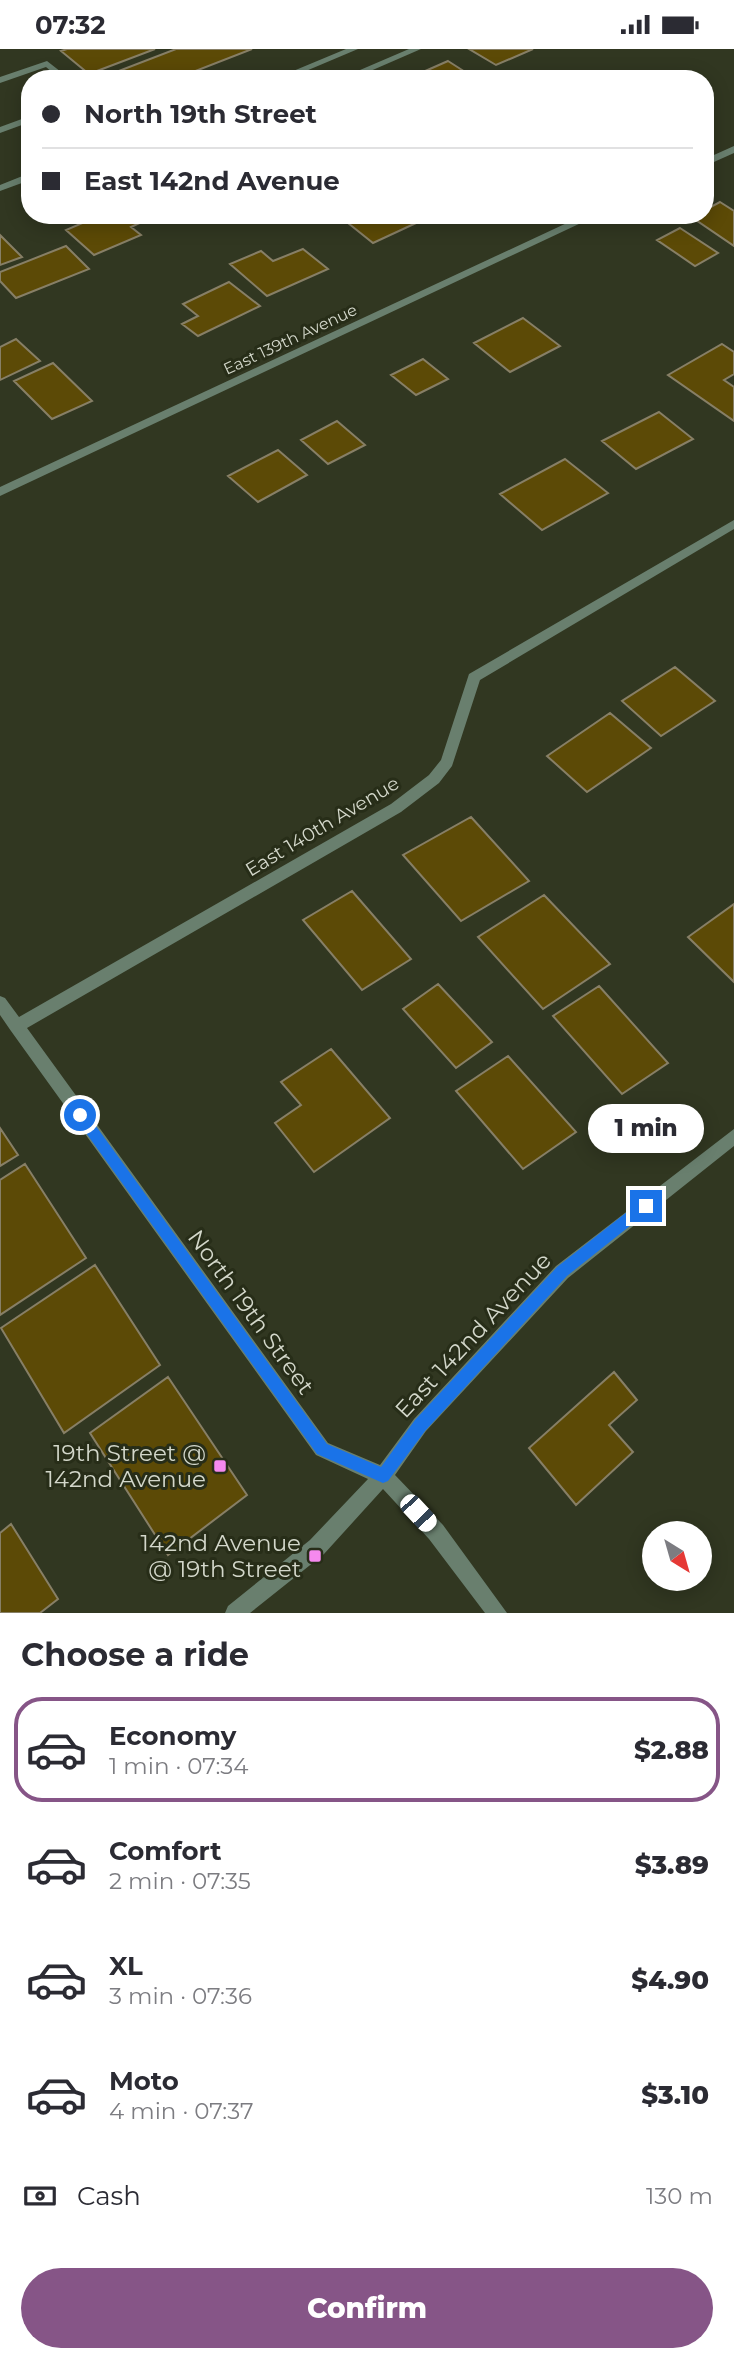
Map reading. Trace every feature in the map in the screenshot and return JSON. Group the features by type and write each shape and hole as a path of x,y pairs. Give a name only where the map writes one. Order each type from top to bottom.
{"street":[{"path":"301,70 354,49"},
{"path":"365,70 417,49"},
{"path":"29,70 47,64 55,70"},
{"path":"0,80 21,73"},
{"path":"0,130 21,122"},
{"path":"714,159 734,149"},
{"path":"0,188 21,180"},
{"name":"East 139th Avenue","path":"0,492 574,224"},
{"name":"East 140th Avenue","path":"16,1026 396,808 434,779 447,762 474,677 734,524"},
{"name":"North 19th Street","path":"0,1003 322,1449 383,1476 436,1532 497,1613"},
{"name":"East 142nd Avenue","path":"235,1613 317,1547 383,1476 420,1426 562,1272 734,1136"}],"building":[{"path":"155,49 100,70 84,70 61,51"},
{"path":"176,49 252,49 198,70 121,70"},
{"path":"469,49 533,49 496,65"},
{"path":"448,61 462,70 428,70"},
{"path":"720,202 734,211 734,246 702,224 714,224 714,205"},
{"path":"80,224 137,224 131,227 141,235 94,255 66,230"},
{"path":"349,224 414,224 373,243"},
{"path":"680,228 718,253 695,266 657,240"},
{"path":"0,235 22,257 0,265"},
{"path":"66,246 89,269 16,298 0,281 0,272"},
{"path":"303,249 328,269 267,296 230,264 261,251 273,261"},
{"path":"229,282 260,306 198,336 182,324 198,316 183,304"},
{"path":"523,318 560,346 510,372 474,343"},
{"path":"16,339 40,361 0,380 0,347"},
{"path":"722,344 734,352 734,374 724,380 734,387 734,421 668,375"},
{"path":"423,359 448,379 416,395 391,375"},
{"path":"53,363 92,401 52,419 14,381"},
{"path":"659,412 693,439 636,469 602,441"},
{"path":"337,421 365,445 328,464 301,440"},
{"path":"278,450 307,475 258,502 228,476"},
{"path":"565,459 608,493 542,530 500,494"},
{"path":"675,667 715,701 661,736 622,701"},
{"path":"610,713 651,748 587,792 547,756"},
{"path":"471,817 529,881 461,921 403,855"},
{"path":"352,891 411,959 362,990 303,920"},
{"path":"544,895 610,964 543,1009 478,937"},
{"path":"734,904 734,982 688,937"},
{"path":"438,984 492,1042 456,1068 403,1009"},
{"path":"599,986 668,1063 622,1094 553,1016"},
{"path":"331,1049 390,1118 314,1172 275,1123 301,1105 281,1082"},
{"path":"508,1056 576,1132 523,1169 456,1091"},
{"path":"0,1128 18,1155 0,1166"},
{"path":"25,1164 86,1258 0,1315 0,1180"},
{"path":"95,1265 160,1365 64,1433 1,1328"},
{"path":"614,1372 637,1400 609,1425 633,1452 576,1505 529,1448"},
{"path":"168,1377 247,1495 168,1555 90,1433"},
{"path":"11,1524 58,1599 40,1613 0,1613 0,1533"}],"place":[{"name":"19th Street @ 142nd Avenue","path":"220,1466"},
{"name":"142nd Avenue @ 19th Street","path":"315,1556"}],"route":[{"path":"80,1115 322,1449 383,1476 420,1426 562,1272 646,1206"}]}
